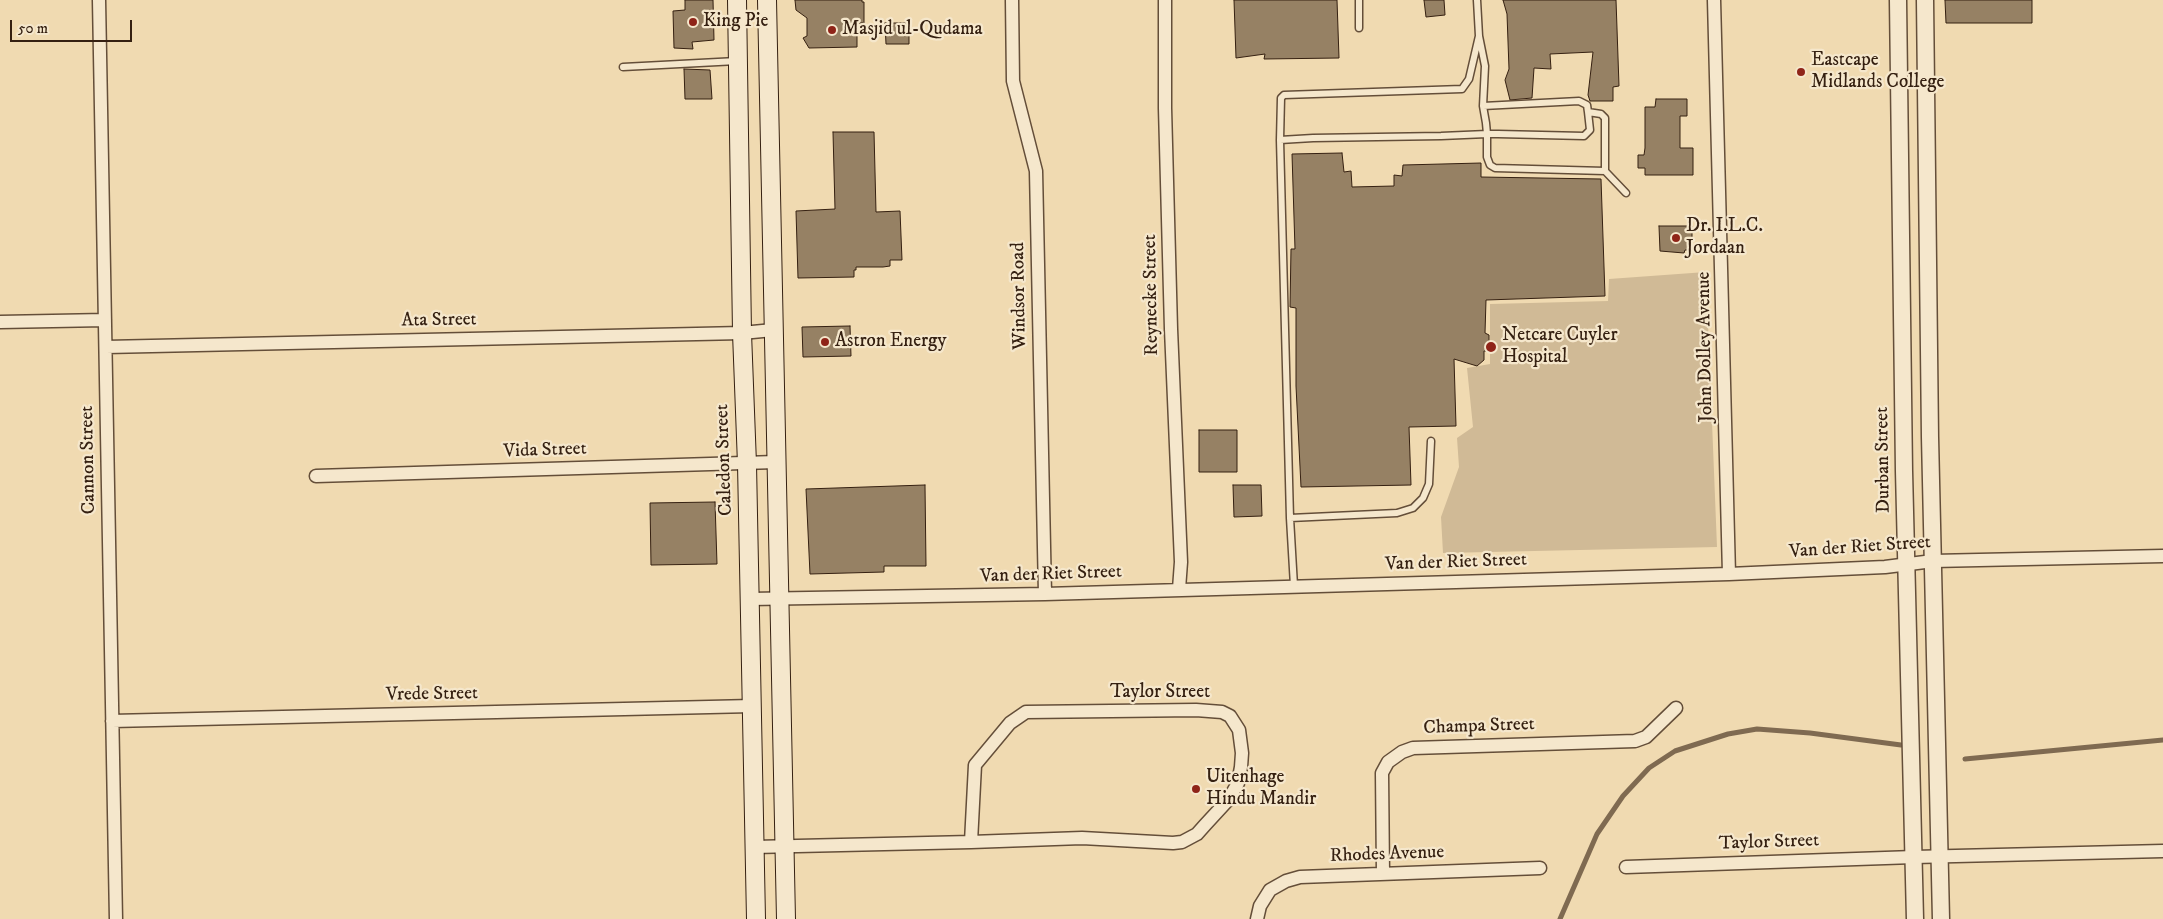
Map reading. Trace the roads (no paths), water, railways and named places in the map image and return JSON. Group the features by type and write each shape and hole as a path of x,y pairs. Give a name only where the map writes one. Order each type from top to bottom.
{"main road":[{"name":"Caledon Street","path":"737,0 742,333 747,464 756,919"},
{"path":"767,0 786,919"}],"street":[{"name":"Cannon Street","path":"99,0 116,919"},
{"name":"Windsor Road","path":"1012,0 1013,81 1036,171 1045,594"},
{"name":"Reynecke Street","path":"1164,0 1165,108 1180,562 1179,589"},
{"name":"John Dolley Avenue","path":"1714,0 1729,574"},
{"name":"Durban Street","path":"1898,0 1906,563 1915,919"},
{"path":"1925,0 1933,561 1941,919"},
{"path":"0,322 105,320"},
{"name":"Ata Street","path":"106,347 742,333 773,330"},
{"name":"Vida Street","path":"316,476 776,462"},
{"name":"Van der Riet Street","path":"750,600 1045,594 1729,574 1885,567 1933,561 2163,556"},
{"name":"Vrede Street","path":"112,721 752,706"},
{"name":"Champa Street","path":"1383,874 1382,773 1388,762 1402,752 1413,748 1635,742 1646,737 1676,708"},
{"name":"Taylor Street","path":"754,847 972,842 1082,838 1182,842 1197,834 1228,799 1238,783 1242,767 1239,730 1230,716 1222,712 1196,710 1026,712 1010,723 975,765 972,842"},
{"path":"1939,857 2163,852"},
{"name":"Taylor Street","path":"1626,868 1939,857"},
{"name":"Rhodes Avenue","path":"1257,919 1260,906 1270,890 1286,880 1300,876 1540,868"}],"lane":[{"path":"1359,0 1359,28"},
{"path":"1477,0 1479,36 1485,66 1483,106 1487,134 1487,157 1490,165 1493,168 1605,171"},
{"path":"1294,586 1290,518 1280,140 1281,98 1284,95 1462,89 1469,79 1479,36"},
{"path":"623,67 738,61"},
{"path":"1280,140 1487,134 1584,136 1590,130 1587,105 1579,101 1483,106"},
{"path":"1588,112 1601,114 1605,118 1605,171 1626,193"},
{"path":"1290,518 1397,513 1413,508 1423,498 1429,484 1431,441"}],"waterway":[{"path":"1560,919 1597,834 1623,796 1649,768 1675,751 1728,734 1757,729 1810,733 1901,745"},
{"path":"1965,759 2163,740"}],"place":[{"name":"King Pie","path":"693,22"},
{"name":"Masjid ul-Qudama","path":"832,30"},
{"name":"Eastcape Midlands College","path":"1801,72"},
{"name":"Dr. I.L.C. Jordaan","path":"1676,238"},
{"name":"Astron Energy","path":"825,342"},
{"name":"Netcare Cuyler Hospital","path":"1491,347"},
{"name":"Uitenhage Hindu Mandir","path":"1196,789"}]}
